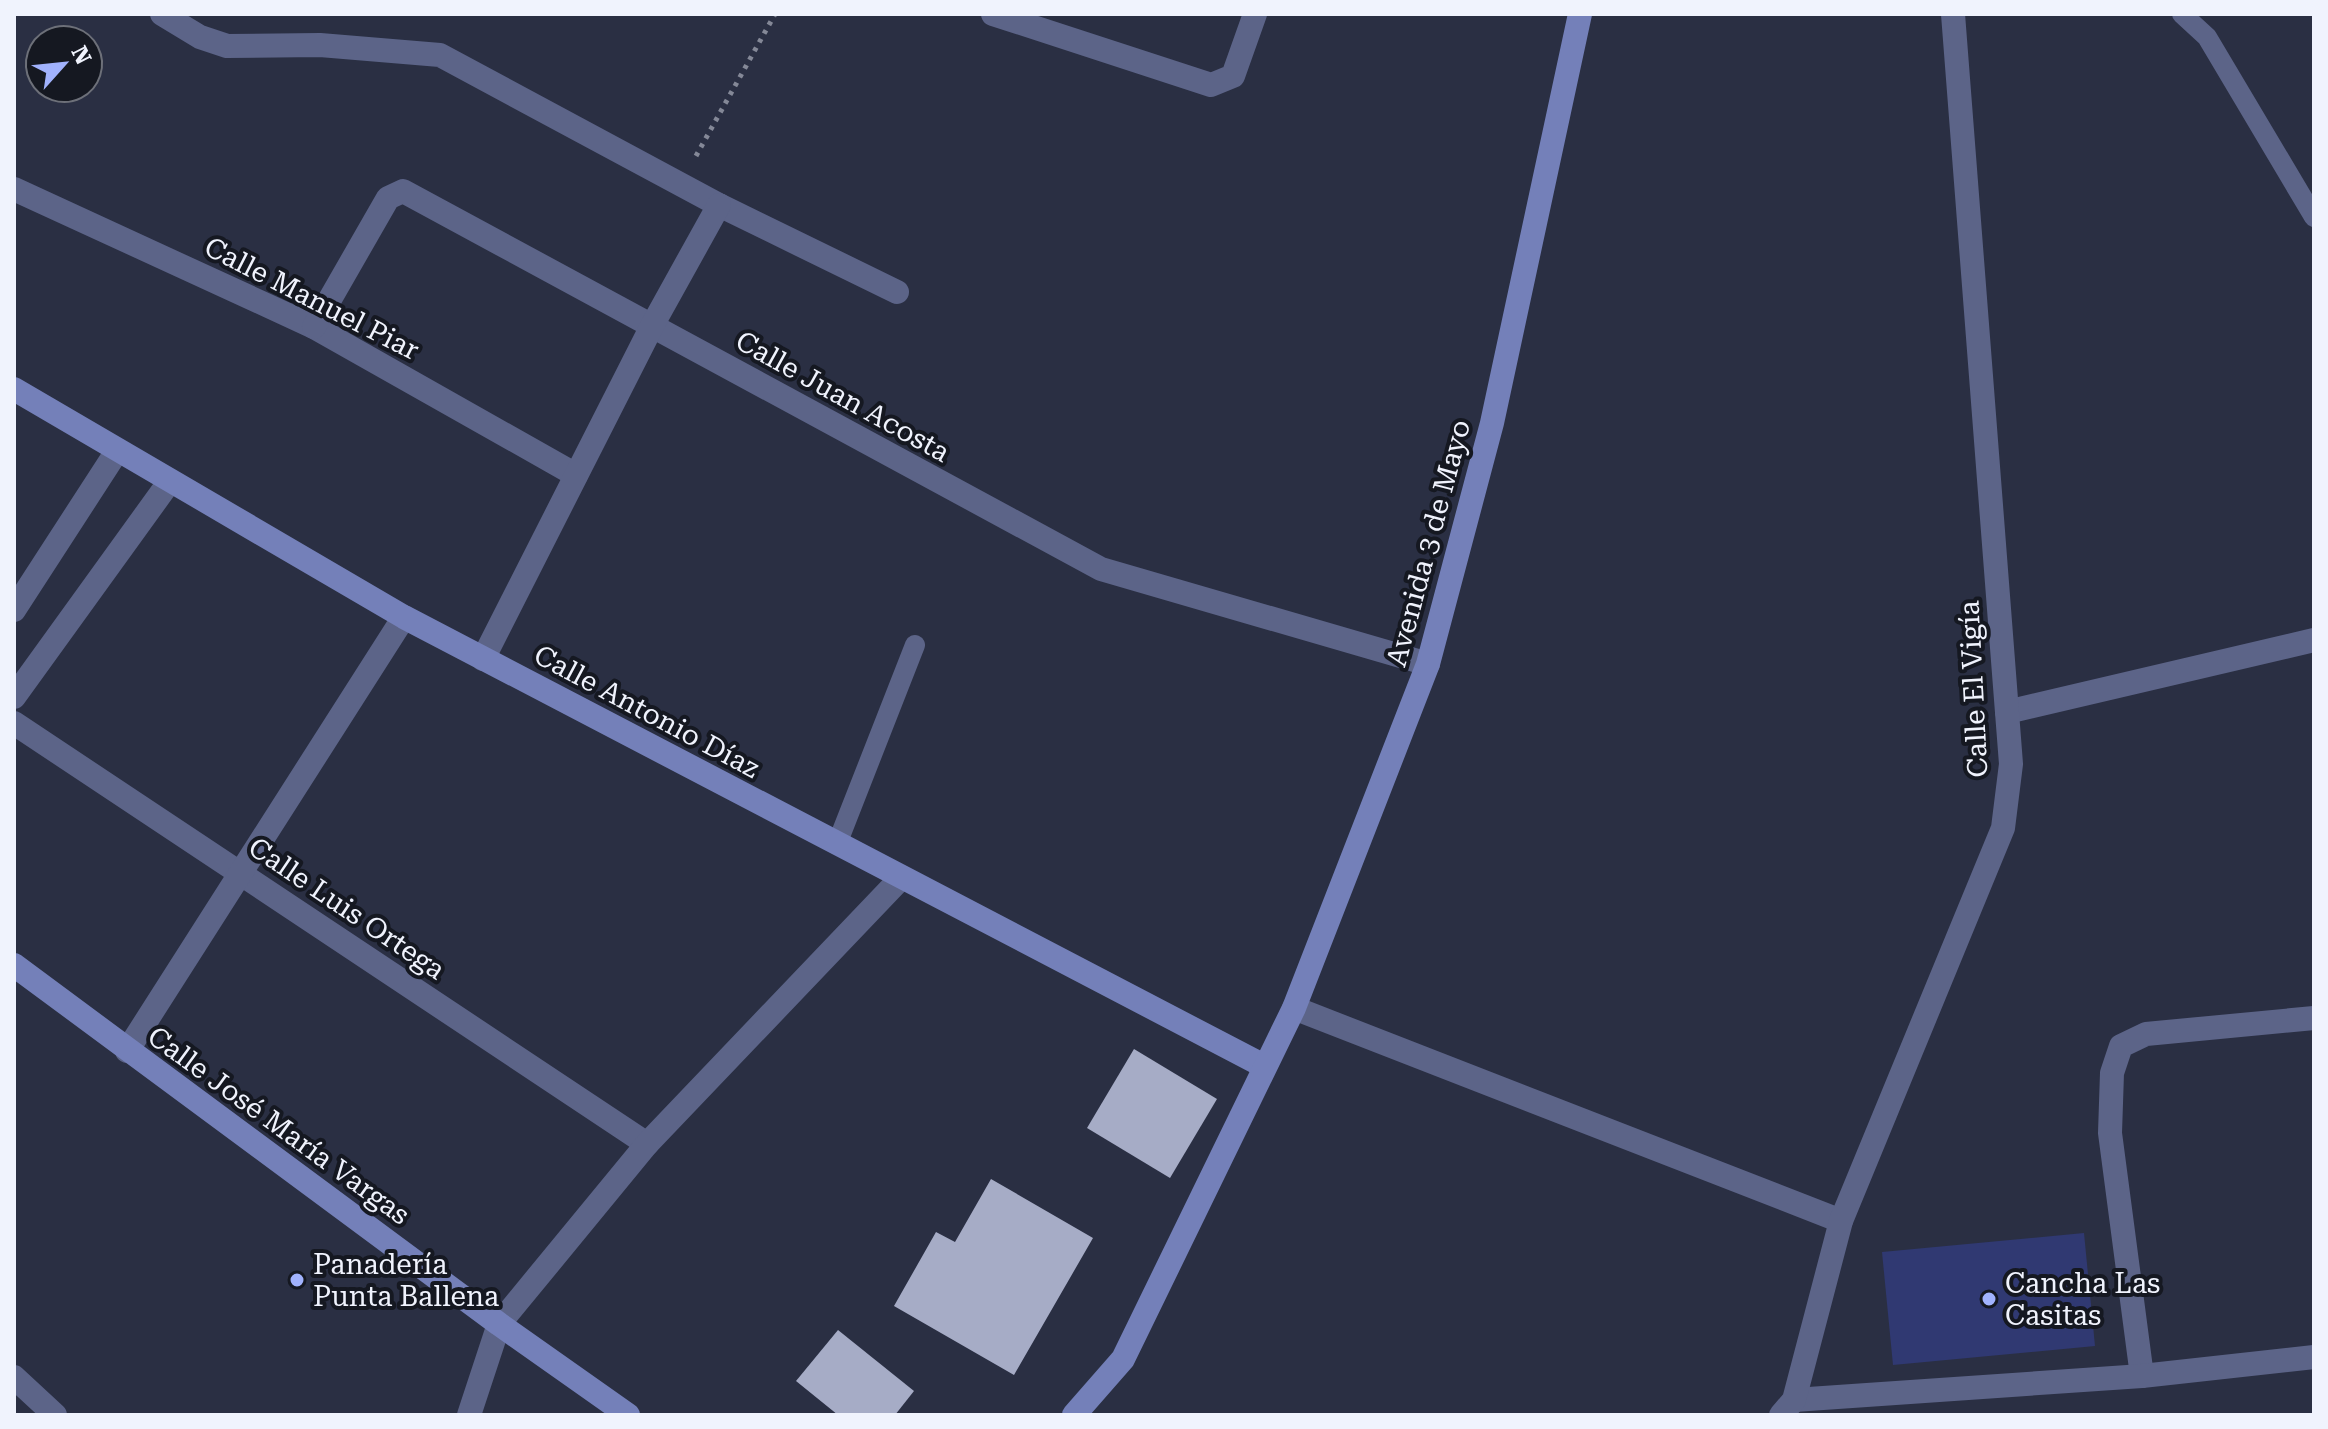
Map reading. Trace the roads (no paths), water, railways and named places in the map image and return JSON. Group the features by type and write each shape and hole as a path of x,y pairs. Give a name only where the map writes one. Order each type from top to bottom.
{"street":[{"path":"162,14 200,37 227,46 320,45 440,55 680,185 897,292"},
{"path":"993,14 1211,85 1233,76 1255,14"},
{"name":"Avenida 3 de Mayo","path":"1074,1415 1123,1359 1294,1008 1428,664 1492,423 1580,14"},
{"name":"Calle El Vigía","path":"1788,1407 1841,1221 2003,828 2011,764 1953,14"},
{"name":"Calle Manuel Piar","path":"14,189 314,327 576,475"},
{"name":"Calle Juan Acosta","path":"314,327 388,198 403,191 1101,569 1428,664"},
{"path":"483,659 653,324 719,205"},
{"name":"Calle Antonio Díaz","path":"14,389 404,617 1264,1066"},
{"path":"14,610 24,574 117,451"},
{"path":"14,697 170,481"},
{"path":"127,1051 404,617"},
{"path":"2007,712 2314,640"},
{"name":"Calle Luis Ortega","path":"14,723 647,1144"},
{"path":"469,1415 499,1324 647,1144 901,878"},
{"name":"Calle José María Vargas","path":"14,965 499,1324 628,1415"},
{"path":"1294,1008 1841,1221"},
{"path":"2142,1376 2110,1133 2112,1073 2121,1046 2146,1034 2314,1018"},
{"path":"1788,1407 2142,1376 2314,1357"},
{"path":"14,1377 55,1415"}],"lane":[{"path":"2182,14 2207,37 2314,217"},
{"path":"837,844 915,645"}],"place":[{"name":"Panadería Punta Ballena","path":"297,1280"},
{"name":"Cancha Las Casitas","path":"1989,1299"}]}
